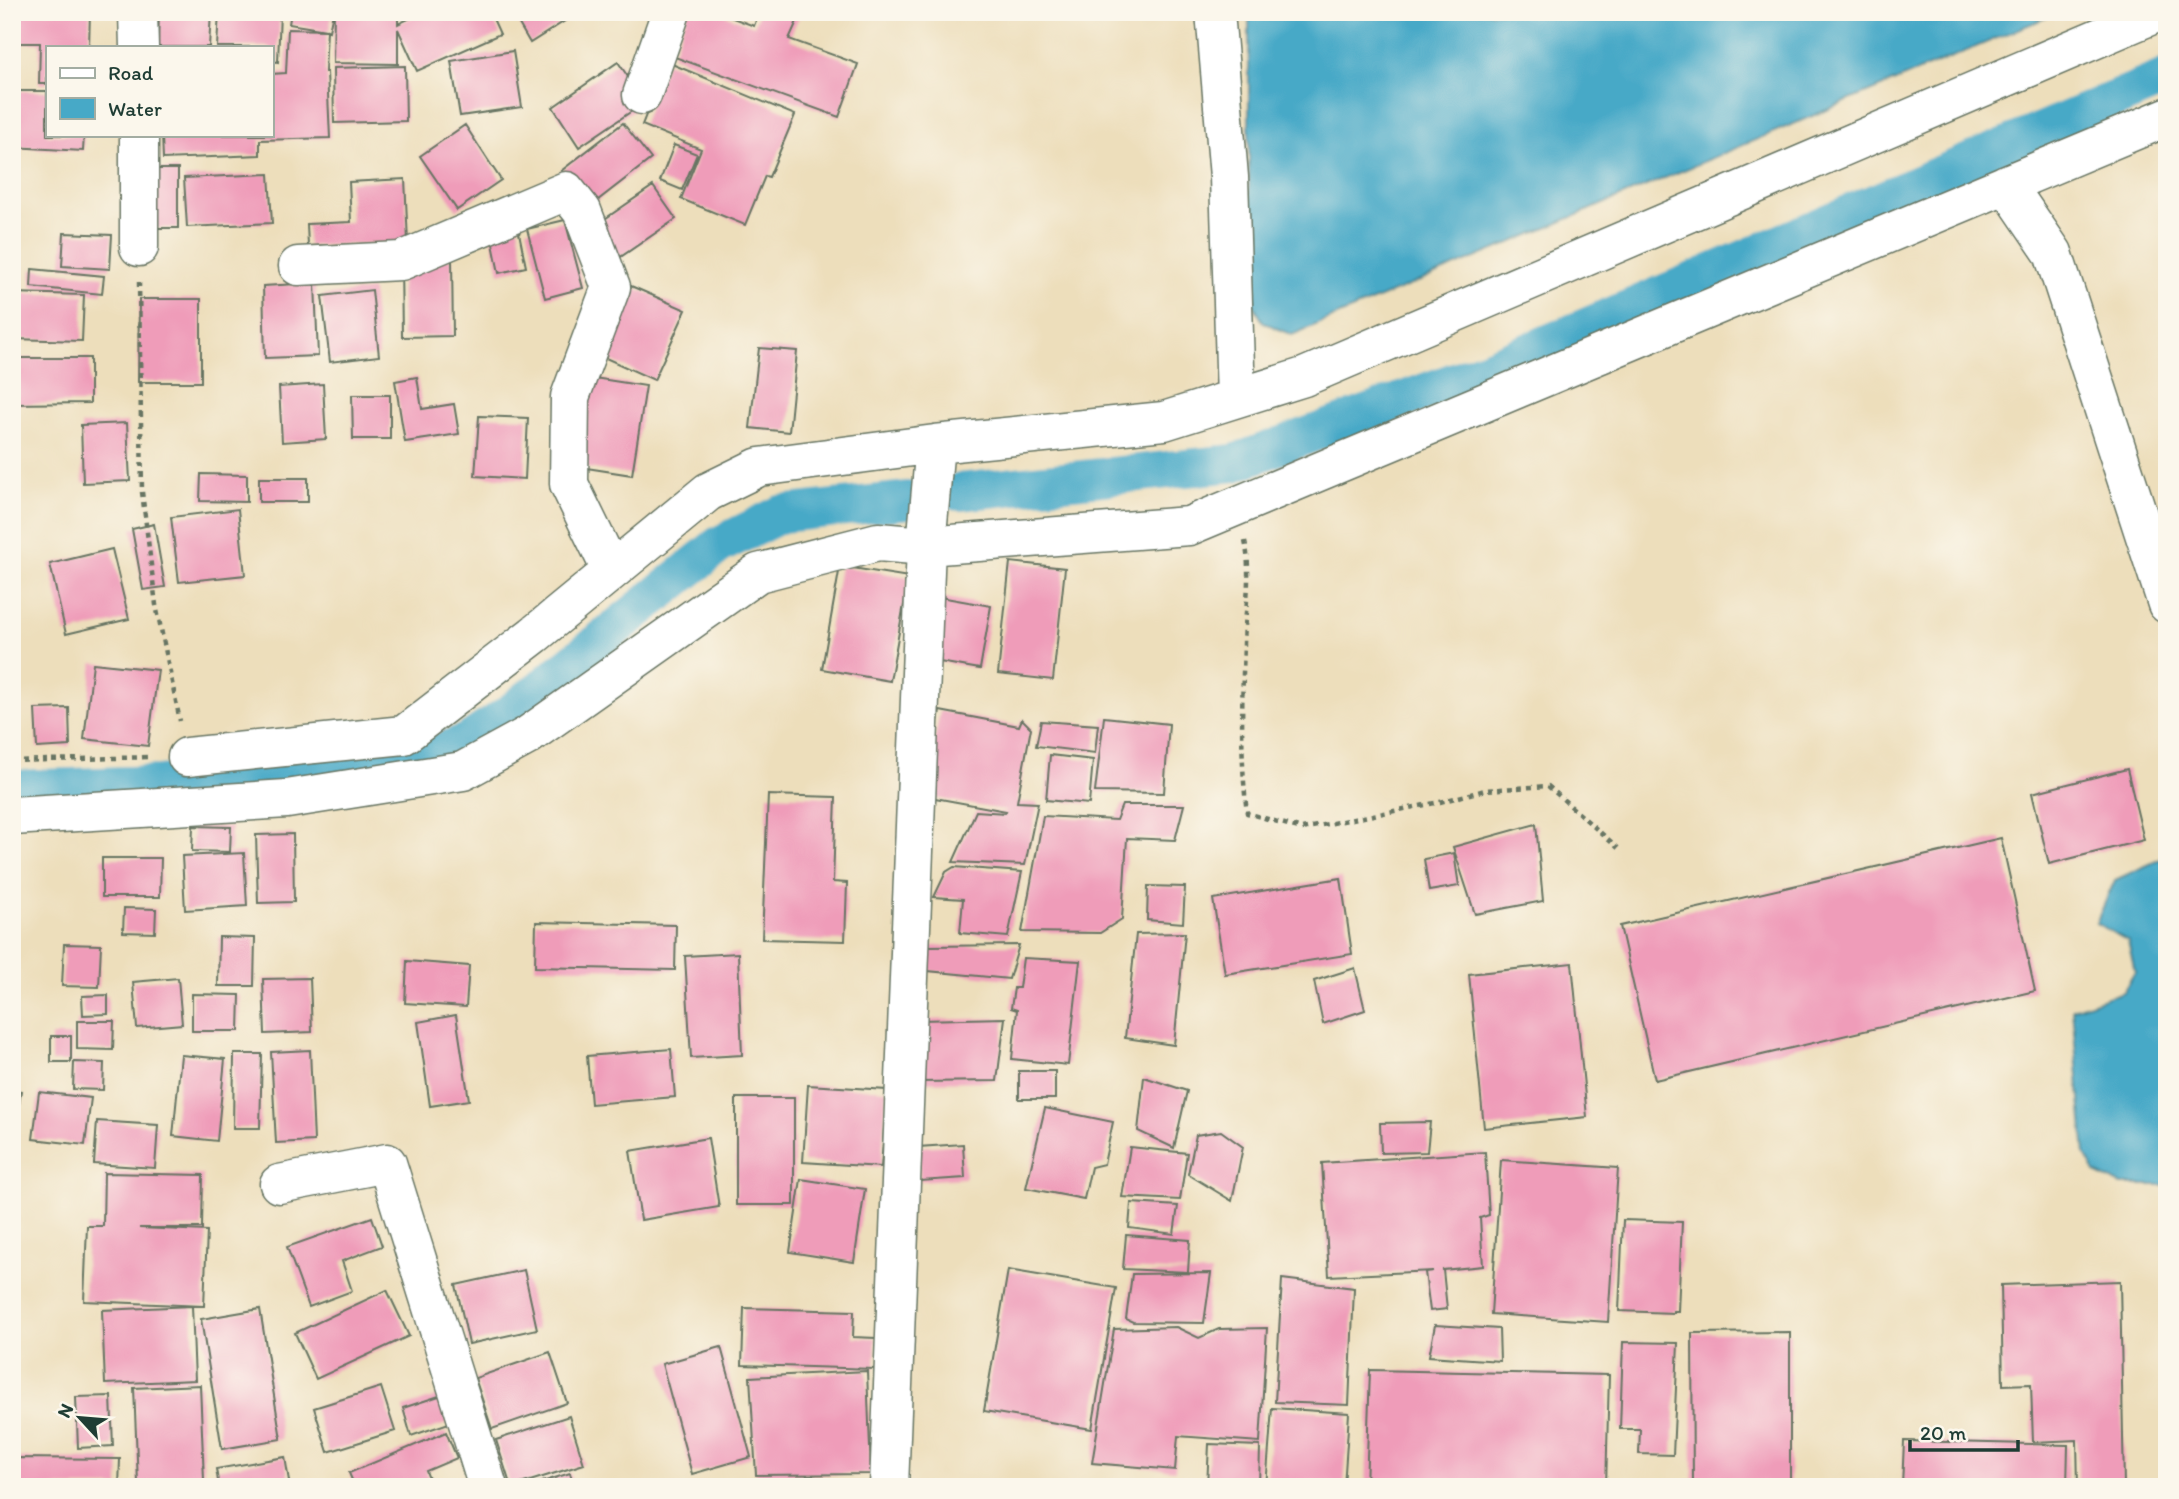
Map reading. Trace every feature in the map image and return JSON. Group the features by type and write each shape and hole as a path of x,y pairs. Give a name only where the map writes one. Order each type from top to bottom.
{"street":[{"path":"138,12 139,46"},
{"path":"642,95 671,12"},
{"path":"1215,12 1229,177 1236,398"},
{"path":"187,757 404,735 534,635 708,492 759,467 935,444 1164,421 1304,377 2159,12"},
{"path":"12,816 287,799 463,771 527,736 758,573 877,542 926,546 1189,526 2167,117"},
{"path":"139,136 139,247"},
{"path":"2007,184 2053,253 2167,604"},
{"path":"298,265 401,261 566,191 582,211 611,287 570,397 569,484 611,570"},
{"path":"889,1487 926,546 935,444"},
{"path":"279,1184 387,1163 488,1487"}],"path":[{"path":"12,761 187,757 156,605 142,492 139,247"},
{"path":"1237,506 1249,559 1244,645 1242,776 1247,813 1302,829 1440,802 1485,790 1548,786 1618,848"}],"water":[{"path":"1249,12 2059,12 1292,335 1263,322 1249,296"},
{"path":"2167,856 2167,1177 2164,1185 2121,1185 2095,1173 2085,1154 2072,1009 2123,992 2135,972 2128,941 2096,923 2115,880"}],"building":[{"path":"13,12 90,12 89,46 46,46 46,84 39,84 40,43 12,43"},
{"path":"159,12 211,12 209,46 158,46"},
{"path":"219,12 280,12 278,62 273,61 273,46 217,46"},
{"path":"291,12 333,12 329,31 327,30 325,72 330,138 260,140 260,155 163,159 162,136 273,136 273,74 286,73 288,29 326,30 289,24"},
{"path":"334,12 398,12 398,24 423,12 490,12 500,34 417,71 398,29 398,64 333,63"},
{"path":"512,12 579,12 530,43"},
{"path":"688,12 717,12 754,26 759,12 789,12 799,17 789,39 858,64 839,117 672,56"},
{"path":"513,51 522,107 460,116 451,61"},
{"path":"618,62 645,102 579,147 553,107"},
{"path":"667,62 795,115 745,225 681,199 701,149 642,125"},
{"path":"405,66 406,121 334,123 333,68"},
{"path":"12,91 46,91 46,136 84,136 83,151 12,147"},
{"path":"623,123 651,159 589,207 561,171"},
{"path":"465,125 501,180 457,210 420,156"},
{"path":"674,145 697,154 682,190 660,181"},
{"path":"144,169 178,169 178,228 144,228"},
{"path":"269,174 272,223 187,227 184,178"},
{"path":"405,179 408,242 308,246 307,224 351,222 349,182"},
{"path":"653,186 676,219 619,258 596,225"},
{"path":"516,218 526,267 499,273 489,224"},
{"path":"565,220 583,288 545,298 527,229"},
{"path":"64,233 112,235 110,269 62,266"},
{"path":"452,259 453,336 402,337 401,261"},
{"path":"32,269 104,276 102,294 31,287"},
{"path":"315,283 318,356 265,358 263,286"},
{"path":"631,286 686,310 654,380 599,355"},
{"path":"372,290 379,356 330,362 322,296"},
{"path":"12,293 84,295 82,341 12,339"},
{"path":"139,299 201,299 201,382 138,382"},
{"path":"759,348 797,351 789,432 750,428"},
{"path":"12,358 90,358 90,403 12,404"},
{"path":"581,376 646,386 632,475 567,465"},
{"path":"417,377 422,409 454,404 459,434 405,442 395,381"},
{"path":"323,384 326,439 282,442 279,387"},
{"path":"352,395 390,395 390,439 353,439"},
{"path":"479,416 528,418 525,479 475,476"},
{"path":"127,423 130,481 83,483 81,425"},
{"path":"17,425 17,464 12,464 12,426"},
{"path":"201,474 247,475 247,502 200,501"},
{"path":"259,478 308,478 308,502 259,502"},
{"path":"238,509 245,575 179,582 171,517"},
{"path":"154,524 165,587 143,590 132,529"},
{"path":"112,549 129,619 66,634 50,564"},
{"path":"1010,562 1065,568 1053,680 998,674"},
{"path":"840,566 909,577 890,681 822,669"},
{"path":"940,597 991,606 980,669 928,660"},
{"path":"93,663 158,670 148,746 84,739"},
{"path":"69,708 70,746 37,748 35,709"},
{"path":"940,711 1019,726 1022,719 1031,728 1017,802 1038,803 1025,865 953,862 976,811 1006,811 924,796"},
{"path":"1104,717 1169,724 1164,793 1095,792"},
{"path":"1041,721 1098,725 1095,753 1036,746"},
{"path":"1050,755 1093,760 1089,804 1046,800"},
{"path":"2127,769 2144,840 2049,864 2032,793"},
{"path":"768,795 836,797 833,882 847,883 845,941 762,939"},
{"path":"1122,805 1184,805 1175,840 1127,838 1122,919 1100,933 1022,932 1043,816 1116,820"},
{"path":"1536,824 1543,901 1475,914 1453,847"},
{"path":"193,826 231,827 230,852 192,851"},
{"path":"293,834 294,902 258,903 256,835"},
{"path":"2001,838 2035,991 1655,1080 1620,926"},
{"path":"244,853 247,906 185,910 182,856"},
{"path":"1454,853 1459,886 1429,891 1424,859"},
{"path":"102,858 161,858 160,897 102,897"},
{"path":"954,867 1022,872 1008,937 960,933 963,899 934,897 946,872"},
{"path":"1341,878 1352,954 1225,974 1213,899"},
{"path":"1148,886 1185,887 1183,923 1147,920"},
{"path":"124,908 156,909 155,933 123,932"},
{"path":"536,922 676,925 675,970 535,967"},
{"path":"1185,933 1174,1045 1125,1038 1136,934"},
{"path":"219,937 255,938 254,986 218,986"},
{"path":"64,944 101,945 99,987 62,986"},
{"path":"1019,945 1009,979 928,971 927,946"},
{"path":"738,953 742,1055 691,1058 685,956"},
{"path":"1023,958 1080,961 1068,1065 1012,1059 1017,1010 1011,1008 1014,988 1019,988"},
{"path":"407,961 469,966 466,1007 405,1003"},
{"path":"1572,963 1587,1117 1484,1128 1469,974"},
{"path":"1355,968 1365,1010 1323,1024 1314,981"},
{"path":"178,978 182,1024 137,1028 133,982"},
{"path":"310,978 312,1032 265,1034 263,979"},
{"path":"192,994 240,995 239,1031 192,1031"},
{"path":"108,995 108,1014 83,1015 82,996"},
{"path":"456,1015 469,1100 430,1106 418,1022"},
{"path":"1005,1018 997,1081 917,1082 920,1020"},
{"path":"77,1021 114,1021 113,1050 77,1049"},
{"path":"51,1036 71,1036 71,1062 51,1062"},
{"path":"671,1049 675,1097 591,1104 587,1056"},
{"path":"310,1050 314,1141 276,1143 271,1052"},
{"path":"234,1054 262,1054 260,1128 233,1128"},
{"path":"181,1055 225,1059 217,1141 173,1136"},
{"path":"74,1062 104,1063 103,1090 73,1089"},
{"path":"1019,1071 1055,1071 1055,1099 1019,1099"},
{"path":"1144,1077 1187,1091 1174,1148 1138,1131"},
{"path":"808,1085 887,1090 881,1167 803,1162"},
{"path":"12,1090 21,1091 14,1139 12,1139"},
{"path":"39,1092 91,1098 85,1145 33,1139"},
{"path":"736,1098 794,1098 794,1205 736,1205"},
{"path":"1045,1108 1113,1122 1104,1164 1091,1167 1084,1199 1026,1188"},
{"path":"97,1121 158,1125 155,1168 94,1164"},
{"path":"1430,1122 1427,1152 1381,1153 1380,1123"},
{"path":"1221,1131 1243,1147 1232,1201 1188,1174 1196,1135"},
{"path":"708,1138 719,1207 641,1220 630,1151"},
{"path":"963,1144 965,1178 920,1181 918,1147"},
{"path":"1130,1147 1187,1153 1180,1200 1122,1197"},
{"path":"1485,1152 1489,1215 1480,1218 1483,1266 1443,1270 1447,1309 1430,1311 1425,1272 1433,1271 1329,1276 1322,1163"},
{"path":"1501,1160 1618,1168 1608,1322 1491,1314"},
{"path":"104,1173 203,1175 202,1228 139,1228 207,1231 204,1306 84,1301 87,1226 103,1226"},
{"path":"801,1179 865,1189 854,1262 790,1252"},
{"path":"1131,1203 1178,1206 1174,1234 1129,1228"},
{"path":"372,1217 382,1246 342,1261 352,1291 309,1307 287,1247"},
{"path":"1623,1220 1682,1222 1678,1311 1619,1311"},
{"path":"1126,1235 1190,1240 1188,1272 1123,1269"},
{"path":"524,1270 537,1329 469,1344 456,1285"},
{"path":"1008,1270 1116,1288 1092,1429 984,1411"},
{"path":"1211,1273 1204,1323 1133,1322 1126,1319 1132,1274"},
{"path":"1282,1279 1354,1288 1349,1405 1275,1402"},
{"path":"2120,1281 2124,1487 2078,1487 2077,1440 2033,1442 2031,1384 2003,1385 2001,1285"},
{"path":"387,1290 409,1336 316,1379 295,1333"},
{"path":"192,1306 195,1380 105,1384 102,1310"},
{"path":"744,1308 854,1311 853,1337 876,1338 875,1369 742,1365"},
{"path":"260,1309 281,1439 222,1449 201,1319"},
{"path":"1435,1325 1499,1329 1500,1361 1429,1356"},
{"path":"1176,1327 1199,1338 1219,1329 1267,1328 1260,1442 1178,1436 1175,1470 1092,1463 1114,1329"},
{"path":"1790,1332 1790,1487 1693,1487 1692,1333"},
{"path":"1623,1342 1678,1343 1673,1455 1639,1454 1640,1429 1620,1429"},
{"path":"721,1347 751,1457 692,1474 662,1364"},
{"path":"550,1352 567,1403 492,1429 475,1378"},
{"path":"1370,1370 1609,1375 1606,1487 1366,1487"},
{"path":"867,1371 871,1474 756,1475 750,1377"},
{"path":"200,1385 204,1480 138,1483 134,1388"},
{"path":"381,1387 395,1431 328,1452 314,1408"},
{"path":"442,1395 452,1422 411,1436 403,1408"},
{"path":"111,1396 113,1446 78,1448 76,1397"},
{"path":"1272,1408 1349,1413 1344,1487 1266,1487"},
{"path":"569,1416 584,1464 511,1487 496,1440"},
{"path":"446,1432 457,1458 426,1471 432,1487 355,1487 349,1473"},
{"path":"1904,1441 2068,1445 2067,1487 1902,1487"},
{"path":"1209,1444 1260,1446 1259,1487 1207,1487"},
{"path":"285,1457 290,1487 219,1487 216,1469"},
{"path":"14,1458 120,1459 119,1487 13,1487"},
{"path":"570,1473 574,1487 530,1487 530,1486"}],"waterway":[{"path":"959,492 1234,463 1495,366 2167,77"},
{"path":"12,789 160,784 420,760 469,741 510,713 719,545 781,514 908,500"}]}
